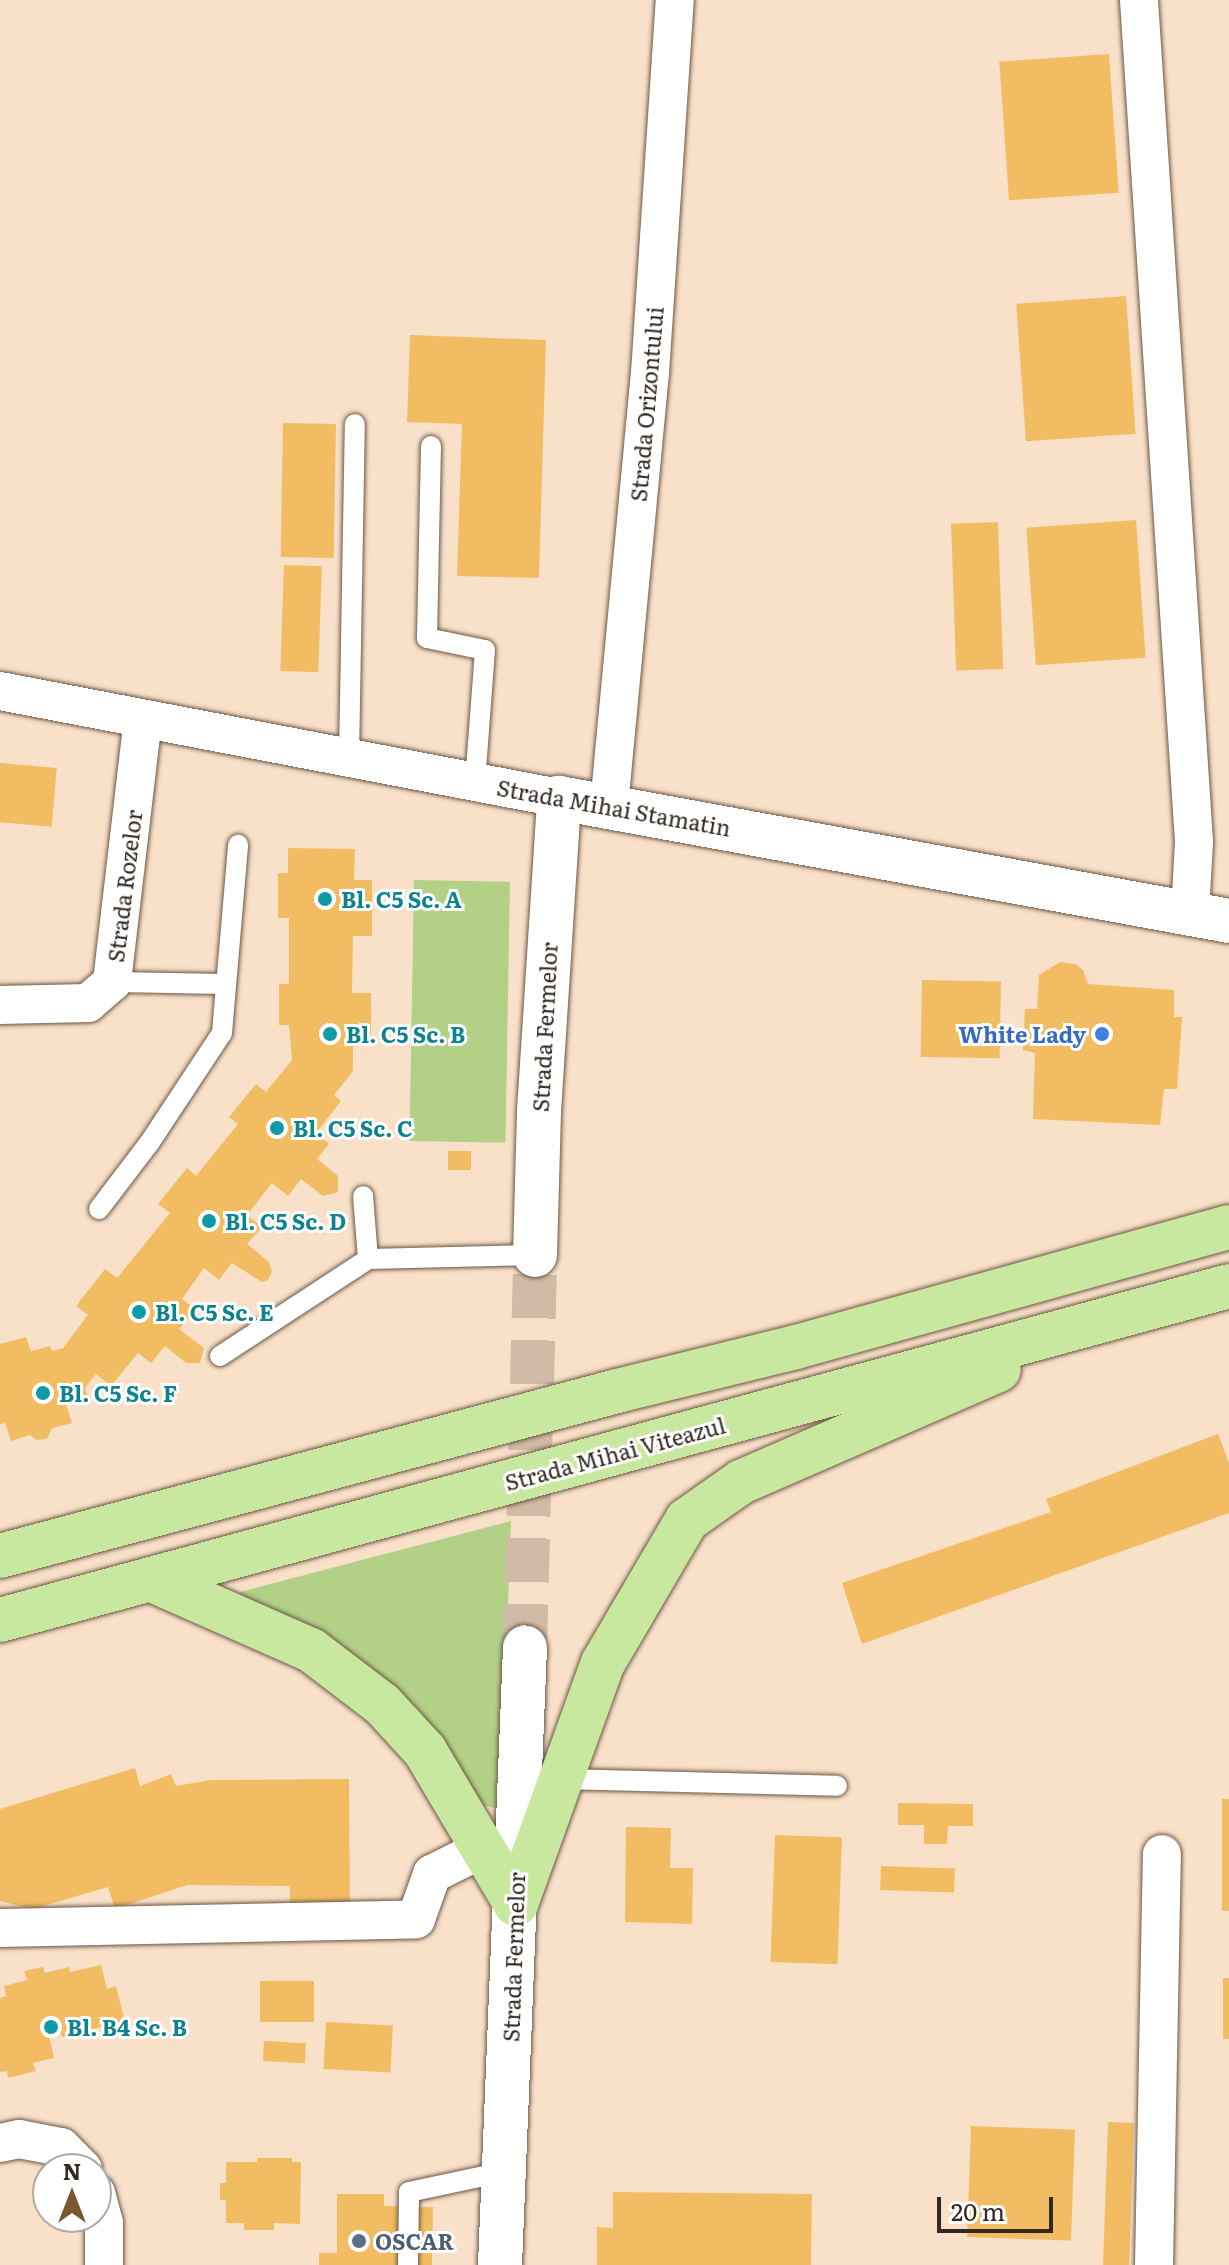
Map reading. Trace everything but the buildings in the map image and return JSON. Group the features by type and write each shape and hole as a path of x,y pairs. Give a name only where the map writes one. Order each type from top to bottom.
{"main road":[{"path":"0,1556 617,1391 796,1347 1229,1227"},
{"name":"Strada Mihai Viteazul","path":"0,1620 1229,1286"},
{"path":"516,1904 603,1663 687,1520 741,1482 938,1398 1104,1319"},
{"path":"152,1580 266,1628 311,1650 347,1674 404,1725 425,1751 516,1904"}],"street":[{"name":"Strada Orizontului","path":"609,806 650,373 675,0"},
{"path":"1139,0 1194,842 1209,917"},
{"name":"Strada Mihai Stamatin","path":"0,691 559,798 1209,917"},
{"name":"Strada Rozelor","path":"0,1005 88,1003 112,982 143,719"},
{"name":"Strada Fermelor","path":"535,1255 539,1111 559,798"},
{"name":"Strada Fermelor","path":"500,2265 525,1648"},
{"path":"0,1928 416,1919 432,1874 484,1848"},
{"path":"1154,2265 1162,1854"},
{"path":"0,2143 19,2139 61,2147 67,2153"},
{"path":"104,2233 104,2265"}],"lane":[{"path":"349,758 355,424"},
{"path":"431,446 427,638 485,650 475,782"},
{"path":"99,1209 150,1142 222,1033 238,845"},
{"path":"112,982 226,984"},
{"path":"363,1196 368,1259"},
{"path":"220,1356 368,1259 535,1255"},
{"path":"560,1779 837,1786"},
{"path":"408,2265 409,2192 503,2172"}],"green space":[{"path":"414,880 510,882 505,1143 409,1141"},
{"path":"511,1521 501,1802 495,1808 481,1805 445,1743 416,1707 375,1673 237,1597 240,1592"}],"tunnel":[{"path":"525,1648 535,1255"}],"place":[{"name":"Bl. C5 Sc. A","path":"325,899"},
{"name":"Bl. C5 Sc. B","path":"330,1034"},
{"name":"White Lady","path":"1102,1034"},
{"name":"Bl. C5 Sc. C","path":"277,1128"},
{"name":"Bl. C5 Sc. D","path":"209,1221"},
{"name":"Bl. C5 Sc. E","path":"139,1312"},
{"name":"Bl. C5 Sc. F","path":"43,1393"},
{"name":"Bl. B4 Sc. B","path":"51,2027"},
{"name":"OSCAR","path":"359,2241"}]}
